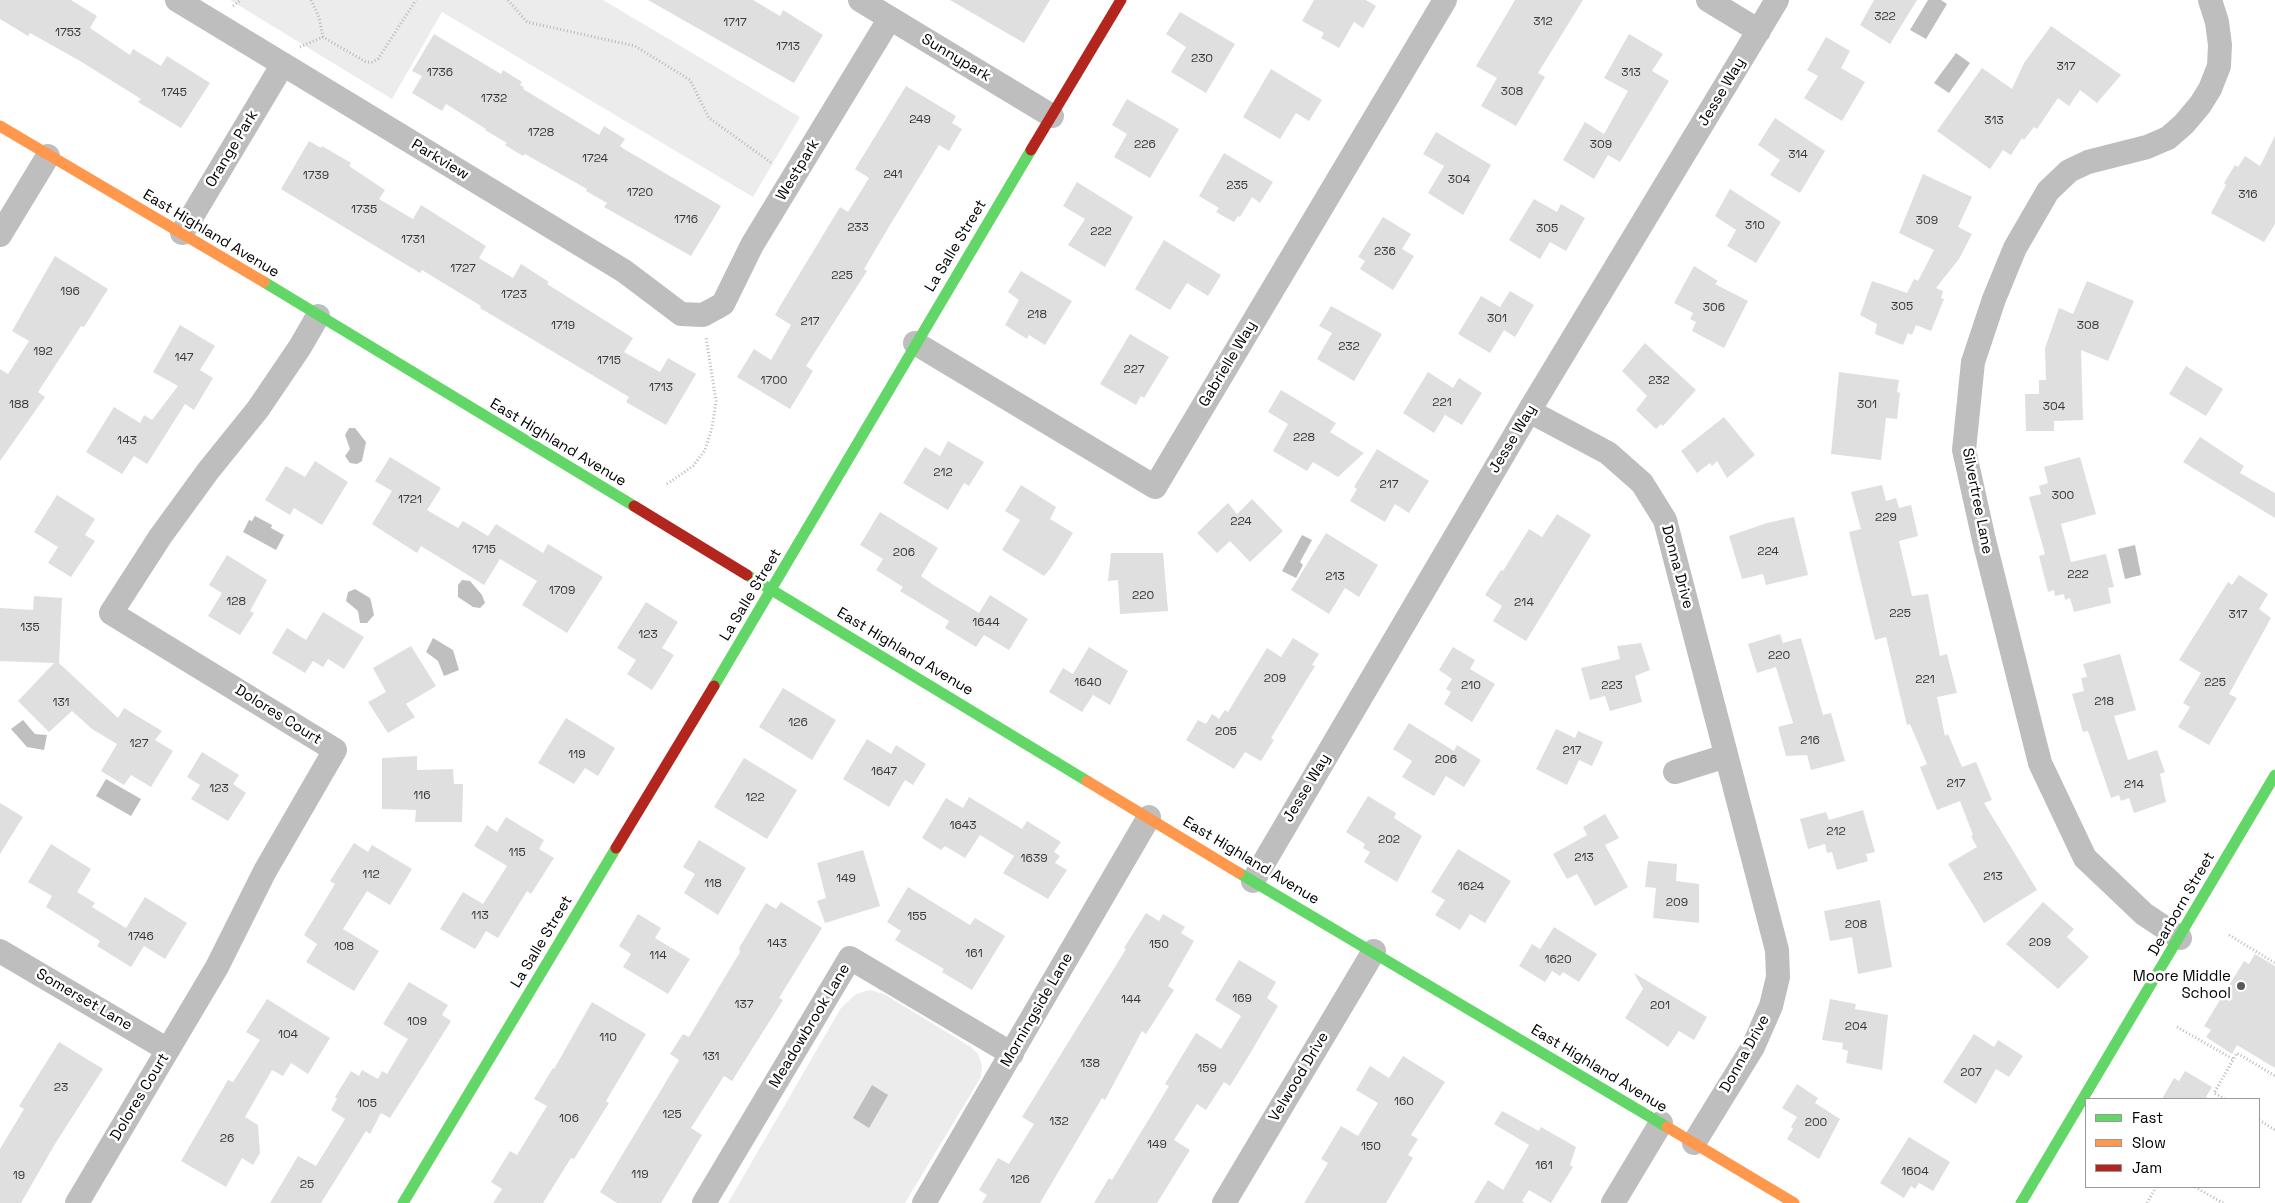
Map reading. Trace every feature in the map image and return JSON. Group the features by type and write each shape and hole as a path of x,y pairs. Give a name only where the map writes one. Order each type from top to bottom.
{"street":[{"name":"Parkview","path":"177,0 624,271 681,314 703,315"},
{"name":"Sunnypark","path":"860,0 1052,116"},
{"name":"La Salle Street","path":"403,1203 772,589 915,343 1121,0"},
{"name":"Gabrielle Way","path":"915,343 1155,487 1445,0"},
{"path":"1708,0 1759,31"},
{"name":"Jesse Way","path":"1253,881 1529,412 1777,0"},
{"name":"Silvertree Lane","path":"2180,938 2144,914 2086,858 2040,763 1984,540 1964,450 1974,362 1994,299 2015,248 2048,191 2069,171 2088,162 2148,147 2168,138 2184,124 2200,105 2210,89 2218,66 2220,45 2217,22 2210,0"},
{"name":"Westpark","path":"703,315 723,304 752,246 890,18"},
{"name":"Orange Park","path":"182,233 283,64"},
{"name":"East Highland Avenue","path":"0,126 48,156 182,233 1253,881 1794,1203"},
{"path":"0,235 48,156"},
{"name":"Dolores Court","path":"77,1203 217,967 265,871 335,750 111,613 160,536 258,408 300,348 318,316"},
{"name":"Donna Drive","path":"1529,412 1608,453 1642,483 1665,520 1777,950 1778,977 1771,1006 1753,1046 1694,1143"},
{"path":"1675,772 1726,756"},
{"name":"Dearborn Street","path":"2021,1203 2275,775"},
{"name":"Morningside Lane","path":"924,1203 1149,818"},
{"name":"Somerset Lane","path":"0,951 168,1050"},
{"name":"Velwood Drive","path":"1224,1203 1374,952"},
{"name":"Meadowbrook Lane","path":"704,1203 850,958 1012,1054"},
{"path":"1613,1203 1661,1124"}],"path":[{"path":"233,6 241,0"},
{"path":"311,0 319,17 323,38 366,62 378,59 416,0"},
{"path":"508,0 527,22 635,46 690,80 709,118 773,164"},
{"path":"667,484 693,466 705,450 712,428 716,400 703,315"},
{"path":"2229,935 2275,963"},
{"path":"2177,1027 2233,1059"},
{"path":"2223,1098 2214,1092 2237,1054 2275,1076"},
{"path":"2260,1121 2275,1130"},
{"path":"2147,1203 2155,1188"},
{"path":"2197,1188 2223,1203"}],"shaded area":[{"path":"230,0 603,0 800,117 753,197 442,12 392,99"},
{"path":"1928,0 1941,0 1947,4 1926,39 1910,30"},
{"path":"1956,53 1970,63 1949,93 1934,83"},
{"path":"349,428 355,428 366,442 362,461 357,464 350,463 345,456 350,449 345,435"},
{"path":"255,516 272,525 271,528 284,535 276,550 243,532 249,520 252,521"},
{"path":"1302,535 1312,540 1300,562 1303,565 1296,578 1282,571"},
{"path":"2135,545 2141,575 2125,579 2118,549"},
{"path":"462,580 470,581 482,595 485,603 480,608 473,607 458,597 458,585"},
{"path":"355,589 370,598 374,615 367,623 360,623 358,611 346,601 348,592"},
{"path":"433,638 453,650 459,670 444,676 438,661 426,652"},
{"path":"23,720 35,734 47,735 44,750 27,747 11,729"},
{"path":"106,779 141,799 131,816 96,796"},
{"path":"870,990 884,994 971,1047 978,1054 982,1065 981,1077 905,1203 728,1203 841,1008 856,994"},
{"path":"872,1085 888,1095 869,1128 853,1118"}],"building":[{"path":"0,0 71,0 97,16 90,28 130,55 133,49 161,66 167,56 210,83 181,128 138,102 141,99 80,61 30,33 28,36 0,19"},
{"path":"648,0 753,0 780,16 783,10 823,35 794,83"},
{"path":"950,0 1050,0 1024,43"},
{"path":"1314,0 1366,0 1376,6 1363,28 1354,22 1339,48 1321,38 1324,33 1302,21"},
{"path":"1515,0 1583,0 1538,73 1545,77 1516,126 1481,106 1497,78 1476,66"},
{"path":"1874,0 1917,0 1890,44 1860,25"},
{"path":"1180,12 1235,44 1206,93 1171,72 1186,47 1166,34"},
{"path":"2051,26 2121,75 2097,103 2080,90 2069,106 2058,98 2037,129 2034,127 2024,140 2022,138 2011,155 2003,150 1990,169 1937,131 1982,68 2012,89 2024,63"},
{"path":"434,34 501,74 503,70 522,82 520,85 524,87 523,89 599,135 604,126 625,139 620,146 624,149 721,206 691,256 604,207 607,203 586,191 587,189 525,154 523,156 505,145 507,143 446,104 442,111 412,93 422,76 412,71"},
{"path":"1629,34 1663,54 1652,71 1669,81 1620,162 1608,155 1594,179 1563,160 1585,122 1604,134 1628,91 1604,78"},
{"path":"1826,37 1850,51 1841,68 1865,82 1842,121 1804,98 1818,76 1807,70"},
{"path":"1271,69 1322,100 1309,121 1296,113 1280,139 1243,117"},
{"path":"906,86 956,116 952,123 962,129 949,151 939,145 864,269 867,271 806,366 813,371 790,409 737,377 754,349 771,360 791,325 775,315 840,207 848,212 869,178 855,169"},
{"path":"1127,99 1179,129 1150,178 1114,157 1127,134 1112,125"},
{"path":"1775,118 1825,151 1800,193 1770,175 1780,160 1758,145"},
{"path":"1436,132 1491,165 1463,215 1428,193 1444,166 1423,154"},
{"path":"2275,136 2275,224 2264,242 2211,213 2226,185 2224,183 2235,165 2238,167 2245,156 2260,166"},
{"path":"309,141 321,148 322,146 351,163 349,166 385,190 379,199 413,219 421,205 486,246 479,258 513,278 521,264 549,282 547,284 633,338 624,352 660,372 668,358 696,374 666,425 626,402 629,397 480,308 481,306 422,270 420,273 281,189"},
{"path":"1224,153 1273,182 1260,203 1252,197 1240,217 1238,216 1234,222 1216,212 1219,208 1199,196"},
{"path":"1923,174 1972,197 1958,227 1972,234 1959,259 1936,288 1943,291 1941,298 1944,299 1931,331 1916,325 1912,335 1908,333 1903,345 1875,334 1877,324 1860,315 1872,281 1907,293 1914,279 1918,281 1934,250 1899,233"},
{"path":"1077,182 1133,217 1105,267 1068,245 1085,219 1063,206"},
{"path":"1730,189 1781,222 1756,263 1727,246 1736,230 1715,216"},
{"path":"1534,199 1557,212 1561,204 1585,218 1566,251 1550,242 1540,259 1509,240"},
{"path":"1383,217 1411,234 1402,249 1414,256 1393,290 1360,269 1365,261 1358,257"},
{"path":"1164,240 1221,275 1208,296 1187,283 1170,310 1135,289"},
{"path":"55,256 108,289 84,327 81,326 38,392 45,397 0,461 0,369 8,374 29,341 12,331"},
{"path":"1694,266 1718,281 1715,284 1748,301 1724,348 1692,331 1696,322 1690,319 1693,313 1674,303"},
{"path":"1021,271 1072,301 1045,345 1029,335 1027,339 1005,325 1019,300 1008,292"},
{"path":"2087,281 2134,301 2108,361 2081,350 2083,420 2054,421 2054,431 2026,431 2025,394 2039,394 2039,380 2046,380 2045,348 2059,308 2073,314"},
{"path":"1510,291 1534,305 1515,337 1504,330 1490,353 1458,334 1481,296 1500,307"},
{"path":"1331,306 1382,334 1354,381 1317,359 1332,333 1319,326"},
{"path":"180,325 215,346 200,370 213,378 194,410 185,404 147,464 134,456 122,474 86,452 114,407 140,423 144,415 152,420 178,386 153,372"},
{"path":"1130,334 1169,357 1144,398 1141,396 1136,405 1100,384"},
{"path":"1645,343 1696,390 1663,426 1661,424 1656,429 1636,410 1647,396 1622,371"},
{"path":"2186,366 2223,389 2206,416 2169,394"},
{"path":"1428,372 1453,388 1459,378 1482,393 1462,425 1445,415 1434,433 1403,413"},
{"path":"1839,372 1899,380 1897,392 1900,393 1897,419 1886,418 1881,460 1831,454"},
{"path":"1281,390 1336,423 1330,432 1364,453 1338,477 1313,462 1307,471 1273,451 1288,424 1268,412"},
{"path":"1724,417 1755,455 1727,478 1717,461 1712,466 1710,463 1697,473 1681,451"},
{"path":"2200,437 2244,466 2240,473 2275,493 2275,518 2183,462"},
{"path":"948,441 984,462 969,486 964,483 948,510 903,483 925,447 940,456"},
{"path":"1377,449 1429,481 1409,513 1395,504 1385,522 1350,501 1357,489 1354,487"},
{"path":"390,457 441,488 427,510 458,528 463,521 488,536 496,524 543,553 548,544 603,577 567,633 522,605 537,581 500,559 484,585 421,546 417,553 372,524 392,491 375,481"},
{"path":"2080,457 2096,514 2061,524 2071,562 2106,554 2114,587 2108,588 2111,603 2074,612 2070,598 2065,600 2064,594 2055,596 2054,590 2048,592 2039,556 2045,554 2029,497 2041,494 2039,486 2048,483 2044,467"},
{"path":"315,461 348,482 322,525 294,508 290,515 265,500 286,466 305,477"},
{"path":"1021,485 1056,507 1050,519 1073,533 1044,576 1002,550 1020,520 1005,511"},
{"path":"1882,485 1886,501 1896,498 1899,508 1911,505 1918,536 1899,541 1912,596 1928,594 1940,656 1947,654 1957,693 1937,697 1945,736 1948,734 1962,767 1976,762 1992,800 1984,803 2037,890 1984,923 1948,864 1977,847 1971,836 1973,835 1960,801 1937,810 1920,767 1927,764 1910,724 1907,725 1886,637 1875,640 1849,532 1861,529 1851,492"},
{"path":"57,495 95,519 85,535 95,541 71,577 48,563 58,547 34,532"},
{"path":"1252,499 1283,531 1250,562 1230,541 1217,553 1197,533 1228,503 1237,514"},
{"path":"880,512 938,548 921,576 979,613 990,595 1028,619 1009,650 984,635 976,647 945,628 949,621 900,591 903,587 876,570 883,559 860,545"},
{"path":"1557,514 1591,535 1526,641 1493,621 1502,606 1485,595 1501,570 1503,571 1529,529 1542,537"},
{"path":"1794,517 1808,575 1766,585 1763,574 1742,579 1729,536 1767,523"},
{"path":"1326,533 1378,565 1359,597 1345,588 1329,614 1291,590"},
{"path":"1111,553 1163,553 1168,611 1120,614 1118,580 1108,581"},
{"path":"227,555 267,580 250,611 254,613 240,635 208,616 222,593 209,585"},
{"path":"2239,575 2268,594 2259,609 2271,618 2229,694 2237,698 2209,745 2178,727 2190,707 2183,703 2201,673 2179,660 2228,582 2232,585"},
{"path":"34,596 62,598 59,663 118,718 124,708 162,731 155,740 173,751 151,787 131,775 124,785 101,771 117,744 92,729 72,711 49,732 18,701 54,663 0,661 0,608 33,610"},
{"path":"646,602 678,622 662,648 674,655 652,690 627,674 636,660 617,648"},
{"path":"323,612 364,637 344,669 328,659 323,667 313,661 305,673 272,653 287,628 306,640"},
{"path":"1780,634 1783,643 1801,638 1823,715 1831,713 1845,761 1811,770 1807,755 1786,756 1778,727 1793,723 1776,667 1757,673 1748,644"},
{"path":"1293,638 1319,654 1312,665 1315,666 1271,738 1274,740 1261,761 1245,752 1234,769 1186,740 1198,720 1206,724 1212,714 1219,719 1225,710 1228,712 1267,648 1281,657"},
{"path":"1641,643 1650,670 1635,676 1642,702 1610,711 1605,696 1590,700 1581,668 1620,659 1617,646"},
{"path":"411,646 436,686 406,704 415,717 388,733 368,702 386,692 373,668"},
{"path":"1089,647 1128,671 1110,705 1093,695 1082,712 1049,692 1063,668 1073,674"},
{"path":"1453,647 1475,660 1470,669 1495,684 1472,722 1444,704 1451,692 1446,689 1452,679 1439,670"},
{"path":"2120,654 2136,710 2114,716 2128,760 2157,750 2165,772 2160,774 2166,802 2134,813 2129,798 2121,801 2119,795 2111,798 2088,731 2083,732 2072,694 2084,691 2081,678 2087,677 2083,664"},
{"path":"783,688 836,720 812,760 759,727"},
{"path":"566,718 615,748 598,776 585,768 574,784 538,763"},
{"path":"1409,723 1454,751 1457,745 1481,760 1464,787 1446,776 1434,796 1402,777 1412,761 1393,749"},
{"path":"1556,729 1575,738 1578,731 1603,742 1592,766 1579,760 1567,785 1536,769"},
{"path":"867,739 891,754 896,745 926,764 913,785 905,780 889,807 843,779"},
{"path":"202,752 239,775 233,784 246,793 228,821 191,799 200,785 187,777"},
{"path":"417,756 417,770 453,769 454,784 463,784 462,822 415,822 416,810 382,809 382,758"},
{"path":"744,758 797,790 767,839 714,807"},
{"path":"1368,796 1396,813 1394,818 1422,836 1397,882 1364,862 1370,852 1363,848 1365,844 1346,832"},
{"path":"969,797 1022,829 1027,821 1061,842 1054,852 1060,856 1055,863 1067,870 1048,899 1003,873 1014,856 980,835 965,858 945,846 941,850 922,838 946,798 963,808"},
{"path":"0,803 23,817 0,854"},
{"path":"1863,810 1875,852 1866,854 1868,861 1837,870 1832,852 1827,853 1825,844 1808,849 1800,819 1826,812 1829,820"},
{"path":"1605,814 1619,838 1605,845 1628,887 1595,906 1577,874 1567,879 1553,854 1587,835 1583,827"},
{"path":"506,817 544,840 539,849 554,858 531,894 527,891 498,938 486,931 475,949 440,929 463,892 483,904 507,866 474,846 487,825 497,832"},
{"path":"699,840 746,868 718,915 684,893 695,874 683,867"},
{"path":"354,843 368,852 372,845 412,869 390,905 367,891 343,929 379,951 354,991 306,962 317,944 304,935 335,884 330,881"},
{"path":"51,844 91,869 77,892 95,903 92,907 126,928 145,897 187,923 165,959 144,946 131,967 97,946 100,941 46,907 52,896 28,882"},
{"path":"1458,849 1511,881 1485,923 1470,914 1460,930 1435,915 1445,900 1431,892"},
{"path":"863,850 880,906 825,923 817,901 826,898 817,863"},
{"path":"1648,861 1677,864 1676,881 1699,884 1699,923 1653,918 1656,888 1645,887"},
{"path":"908,887 970,925 975,918 1005,936 972,990 942,972 944,969 895,940 901,931 887,922"},
{"path":"1880,900 1892,967 1858,974 1852,937 1830,941 1824,911"},
{"path":"781,902 822,928 779,998 783,1000 732,1081 724,1076 691,1128 702,1135 661,1203 617,1203 600,1192 679,1060 670,1054 683,1034 689,1037 740,952 739,948 766,903 776,909"},
{"path":"2043,902 2074,929 2067,937 2089,957 2058,989 2006,944"},
{"path":"1146,913 1159,921 1163,914 1185,927 1181,933 1194,941 1168,986 1174,990 1146,1034 1142,1031 1105,1100 1102,1098 1040,1203 982,1203 987,1195 979,1190 998,1158 1009,1164 1034,1124 1022,1117 1126,949 1124,948"},
{"path":"638,914 661,928 655,938 690,959 668,994 623,967 631,954 619,946"},
{"path":"1554,927 1597,954 1579,982 1563,972 1560,976 1552,971 1545,982 1519,966 1532,944 1540,949"},
{"path":"2255,954 2275,966 2275,1068 2237,1045 2232,1054 2206,1037 2211,1030 2204,1026 2244,961 2249,964"},
{"path":"1239,960 1276,982 1267,998 1278,1006 1248,1057 1230,1086 1224,1082 1206,1110 1197,1104 1174,1140 1190,1150 1157,1203 1094,1203 1109,1178 1112,1180 1169,1086 1165,1084 1196,1033 1221,1049 1241,1016 1215,1000"},
{"path":"1634,973 1707,1017 1694,1040 1679,1031 1668,1047 1625,1018 1643,989"},
{"path":"409,982 448,1005 442,1015 451,1021 409,1088 390,1118 381,1113 370,1134 366,1131 321,1203 270,1203 298,1156 316,1166 345,1119 331,1110 337,1099 335,1097 351,1071 359,1076 362,1070 378,1079 382,1071 387,1074 408,1039 383,1024"},
{"path":"267,999 330,1038 308,1074 291,1063 283,1076 272,1070 245,1117 258,1125 260,1153 253,1165 242,1158 226,1187 181,1161 228,1080 233,1082 260,1040 246,1032"},
{"path":"1830,999 1856,1004 1855,1009 1888,1015 1882,1070 1846,1063 1848,1051 1842,1049 1843,1043 1822,1040"},
{"path":"592,1002 646,1034 606,1101 609,1103 574,1159 571,1158 543,1203 493,1203 502,1189 491,1182 510,1151 517,1155 547,1106 534,1099 554,1069"},
{"path":"1974,1034 1994,1047 1998,1040 2023,1056 2009,1077 1996,1069 1976,1104 1943,1082"},
{"path":"59,1042 103,1069 55,1144 21,1203 0,1203 0,1149 24,1109 19,1106"},
{"path":"1403,1056 1445,1082 1411,1135 1418,1139 1408,1155 1413,1158 1386,1203 1304,1203 1328,1163 1321,1159 1341,1126 1358,1136 1378,1103 1356,1090 1370,1066 1389,1078"},
{"path":"2185,1071 2212,1087 2206,1097 2208,1098 2163,1098 2174,1078 2179,1081"},
{"path":"1797,1084 1818,1098 1815,1103 1840,1119 1819,1159 1787,1139 1797,1117 1782,1108"},
{"path":"1502,1111 1539,1131 1541,1127 1576,1147 1570,1165 1573,1167 1551,1203 1529,1190 1522,1201 1525,1203 1474,1203 1488,1180 1503,1190 1529,1145 1494,1124"},
{"path":"1909,1137 1950,1162 1933,1191 1919,1183 1915,1189 1911,1186 1904,1198 1880,1183"}],"traffic: fast":[{"path":"714,686 1031,150"},
{"path":"264,282 634,506"},
{"path":"747,575 1087,781"},
{"path":"2021,1203 2275,775"},
{"path":"403,1203 616,848"},
{"path":"1239,873 1667,1127"}],"traffic: slow":[{"path":"0,126 264,282"},
{"path":"1087,781 1239,873"},
{"path":"1667,1127 1794,1203"}],"traffic: jam":[{"path":"1031,150 1121,0"},
{"path":"634,506 747,575"},
{"path":"616,848 714,686"}],"place":[{"name":"Moore Middle School","path":"2241,986"}]}
